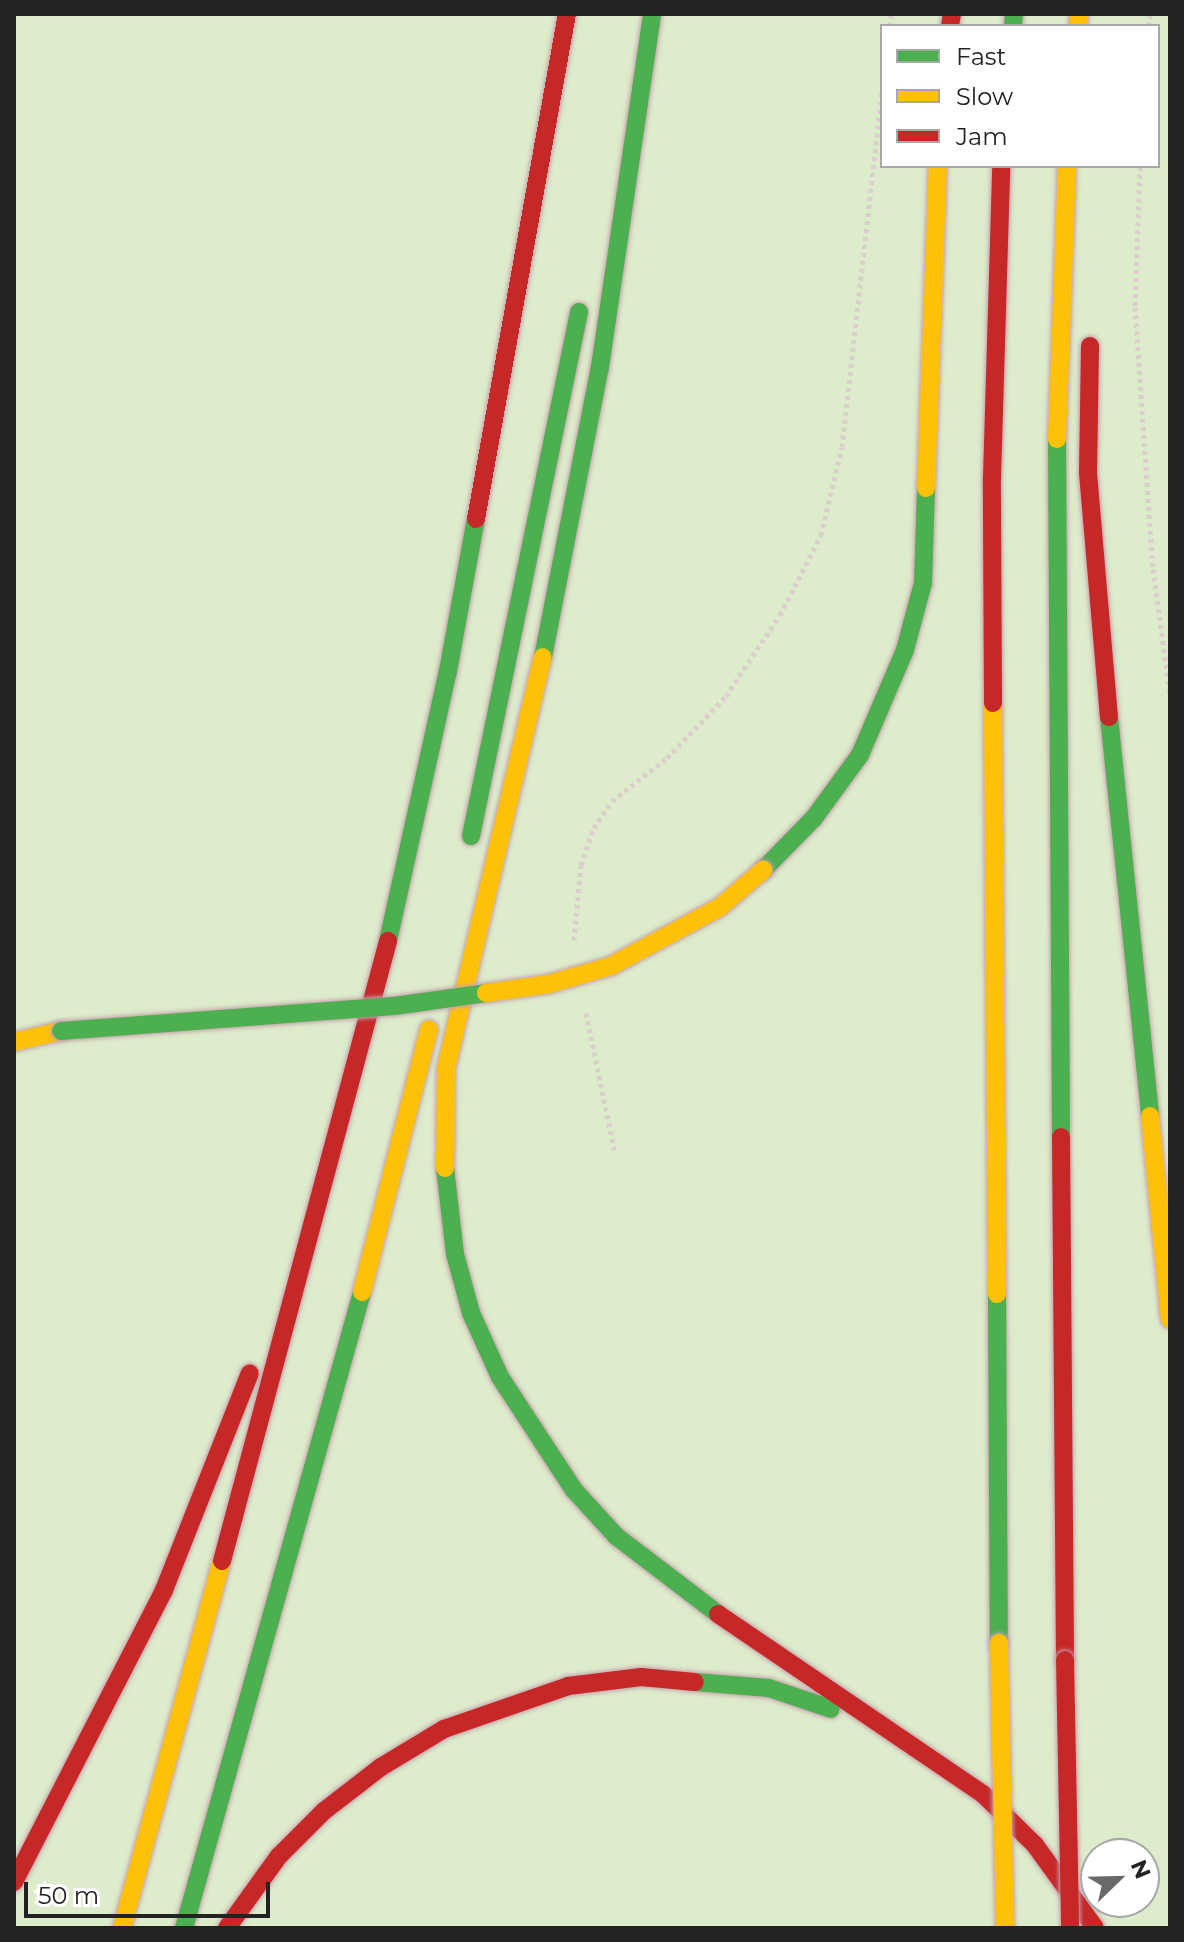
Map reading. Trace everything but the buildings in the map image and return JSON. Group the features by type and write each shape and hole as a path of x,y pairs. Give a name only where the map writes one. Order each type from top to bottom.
{"highway":[{"path":"122,1928 364,1044 448,671 567,14"},
{"path":"652,14 600,367 555,608 446,1069 445,1188 455,1254 471,1313 507,1391 574,1490 616,1536 742,1632 925,1751 983,1794 1035,1845 1095,1928"},
{"path":"14,1042 61,1031 394,1006 549,984 611,966 670,938 720,907 763,870 814,818 860,755 905,650 923,583 938,168"},
{"path":"1001,168 992,478 999,1643 1005,1928"},
{"path":"1067,168 1055,497 1070,1928"},
{"path":"466,861 584,287"},
{"path":"1090,322 1088,473 1098,605 1170,1319"},
{"path":"14,1882 164,1590 249,1378 308,1181 419,734 448,671"},
{"path":"184,1928 365,1283 439,982"},
{"path":"227,1928 279,1856 324,1811 381,1767 444,1729 568,1686 641,1677 769,1688 826,1707 925,1751"}],"path":[{"path":"574,956 573,910 594,828 612,801 667,758 726,696 780,615 821,535 842,447 880,106"},
{"path":"1140,168 1135,307 1153,569 1170,695"},
{"path":"583,1000 615,1153"}],"green space":[{"path":"14,14 1170,14 1170,1928 14,1928"}],"traffic: fast":[{"path":"543,657 600,367 652,14"},
{"path":"1013,24 1014,14"},
{"path":"471,836 579,312"},
{"path":"1057,439 1061,1137"},
{"path":"763,870 814,818 860,755 905,650 923,583 926,488"},
{"path":"388,941 448,671 476,519"},
{"path":"1109,717 1150,1116"},
{"path":"61,1031 394,1006 486,993"},
{"path":"445,1168 455,1254 471,1313 500,1377 574,1490 616,1536 718,1614"},
{"path":"184,1928 362,1292"},
{"path":"997,1294 999,1643"},
{"path":"695,1682 769,1688 831,1709"}],"traffic: slow":[{"path":"1078,24 1079,14"},
{"path":"926,488 938,168"},
{"path":"1057,439 1067,168"},
{"path":"445,1168 446,1069 543,657"},
{"path":"993,703 997,1294"},
{"path":"486,993 549,984 611,966 720,907 763,870"},
{"path":"362,1292 429,1029"},
{"path":"14,1042 61,1031"},
{"path":"1150,1116 1170,1319"},
{"path":"122,1928 222,1561"},
{"path":"999,1643 1005,1928"}],"traffic: jam":[{"path":"476,519 567,14"},
{"path":"950,24 952,14"},
{"path":"993,703 992,478 1001,168"},
{"path":"1090,346 1088,473 1109,717"},
{"path":"222,1561 388,941"},
{"path":"1061,1137 1065,1660"},
{"path":"14,1882 164,1590 250,1373"},
{"path":"718,1614 983,1794 1035,1845 1095,1928"},
{"path":"1065,1660 1070,1928"},
{"path":"227,1928 279,1856 324,1811 381,1767 444,1729 568,1686 641,1677 695,1682"}]}
